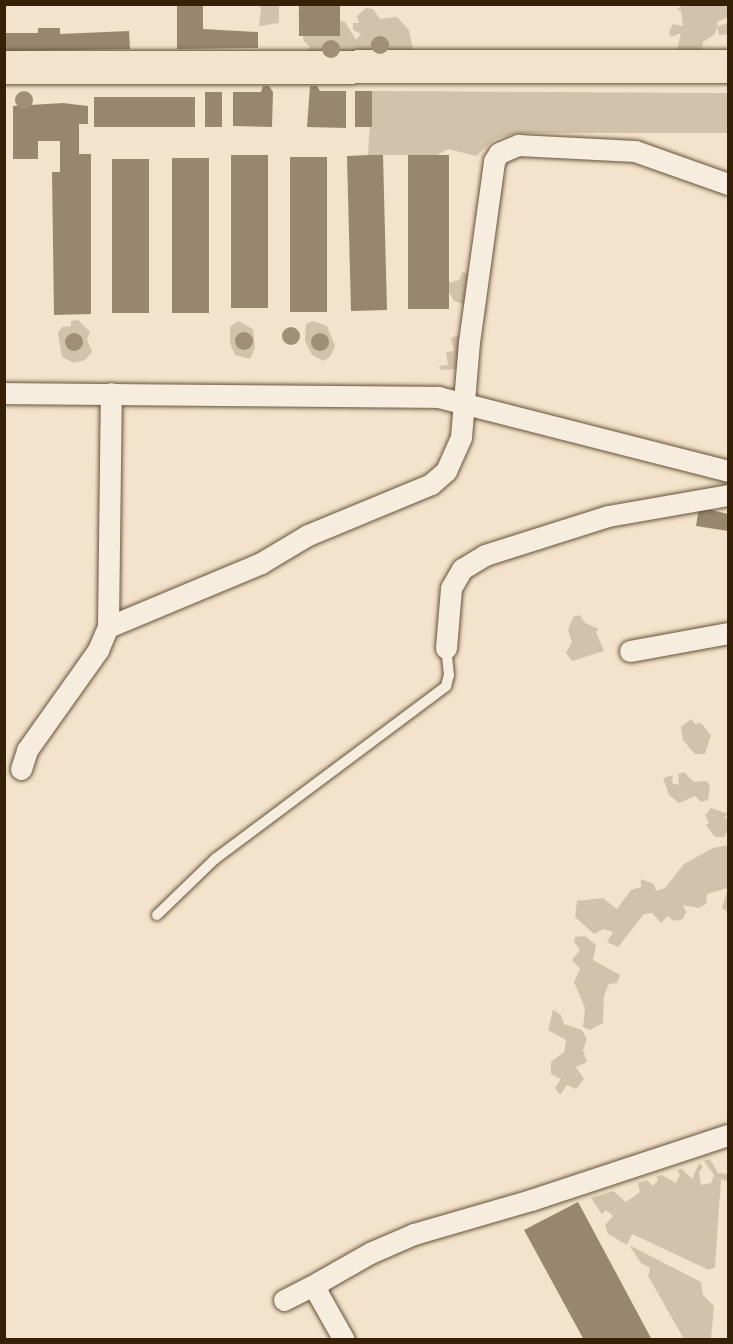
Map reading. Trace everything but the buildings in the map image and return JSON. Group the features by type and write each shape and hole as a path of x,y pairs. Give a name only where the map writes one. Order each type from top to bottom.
{"main road":[{"path":"4,67 729,66"}],"street":[{"path":"108,627 261,563 308,535 430,484 446,471 461,437 463,403 494,160 499,153 518,145 635,151 729,184"},
{"path":"4,393 438,397 729,471"},
{"path":"21,769 27,750 98,650 108,627 111,393"},
{"path":"446,648 451,588 462,569 485,555 608,516 729,495"},
{"path":"630,651 729,633"},
{"path":"284,1300 314,1287 414,1234 531,1200 729,1135"},
{"path":"314,1287 344,1340"}],"lane":[{"path":"157,915 215,859 446,686 450,675 446,648"}],"shaded area":[{"path":"257,5 279,5 279,23 259,26 261,8"},
{"path":"682,5 728,6 728,17 717,22 718,26 728,23 728,34 719,35 717,27 715,34 703,42 702,51 677,50 681,33 671,37 669,32 673,24 683,26 681,11 677,10"},
{"path":"366,8 373,9 380,19 397,17 409,30 413,50 306,53 310,47 304,41 298,14 302,11 345,22 356,40 361,34 353,30 353,23 359,23 357,16"},
{"path":"372,91 728,93 728,133 517,133 495,139 476,156 448,149 437,155 368,155"},
{"path":"462,272 469,274 466,305 454,301 448,291 448,283 459,280"},
{"path":"78,320 90,332 87,339 92,352 85,360 74,363 62,357 58,333 62,327 71,326 71,321"},
{"path":"238,321 253,329 255,348 250,359 235,355 230,343 230,327"},
{"path":"313,321 327,326 335,346 330,357 323,361 312,355 305,341 306,324"},
{"path":"457,336 461,338 457,369 441,370 439,366 448,365 446,352 454,351 451,338"},
{"path":"580,615 585,623 599,629 596,632 604,651 572,661 566,653 572,642 568,630 573,617"},
{"path":"691,719 695,724 701,723 711,735 705,754 695,754 683,740 681,727"},
{"path":"684,772 694,782 707,781 710,785 708,800 701,802 695,796 679,803 669,795 663,778 673,775 672,783 679,785 678,774"},
{"path":"711,808 728,814 724,818 728,818 728,831 724,837 715,837 706,825 709,823 705,815"},
{"path":"728,845 728,888 707,894 706,904 699,908 683,905 686,912 683,919 674,921 668,916 661,923 652,913 644,914 618,947 607,942 613,932 604,929 594,934 575,917 577,901 603,898 617,909 631,890 641,887 641,879 654,884 656,891 665,888 684,864 713,848"},
{"path":"728,888 728,912 722,908"},
{"path":"585,936 596,945 593,960 620,975 617,983 609,984 604,996 603,1023 590,1030 583,1027 585,1008 574,982 580,969 572,960 580,950 574,942 575,937"},
{"path":"553,1010 561,1015 564,1024 582,1030 587,1039 583,1050 587,1062 576,1067 584,1079 576,1089 567,1085 560,1095 555,1088 561,1079 551,1074 551,1062 564,1052 566,1040 548,1030"},
{"path":"710,1159 718,1173 728,1174 728,1182 721,1179 715,1267 709,1270 632,1234 627,1245 608,1234 605,1225 613,1216 606,1210 602,1214 591,1198 613,1191 626,1202 640,1192 638,1183 647,1180 653,1186 658,1180 656,1177 662,1175 676,1183 680,1175 677,1170 682,1169 692,1179 699,1163 703,1167 699,1172 701,1185 711,1183 714,1175 704,1161"},
{"path":"629,1245 701,1282 703,1295 714,1306 711,1339 684,1339 648,1276 650,1268 641,1263"}]}
